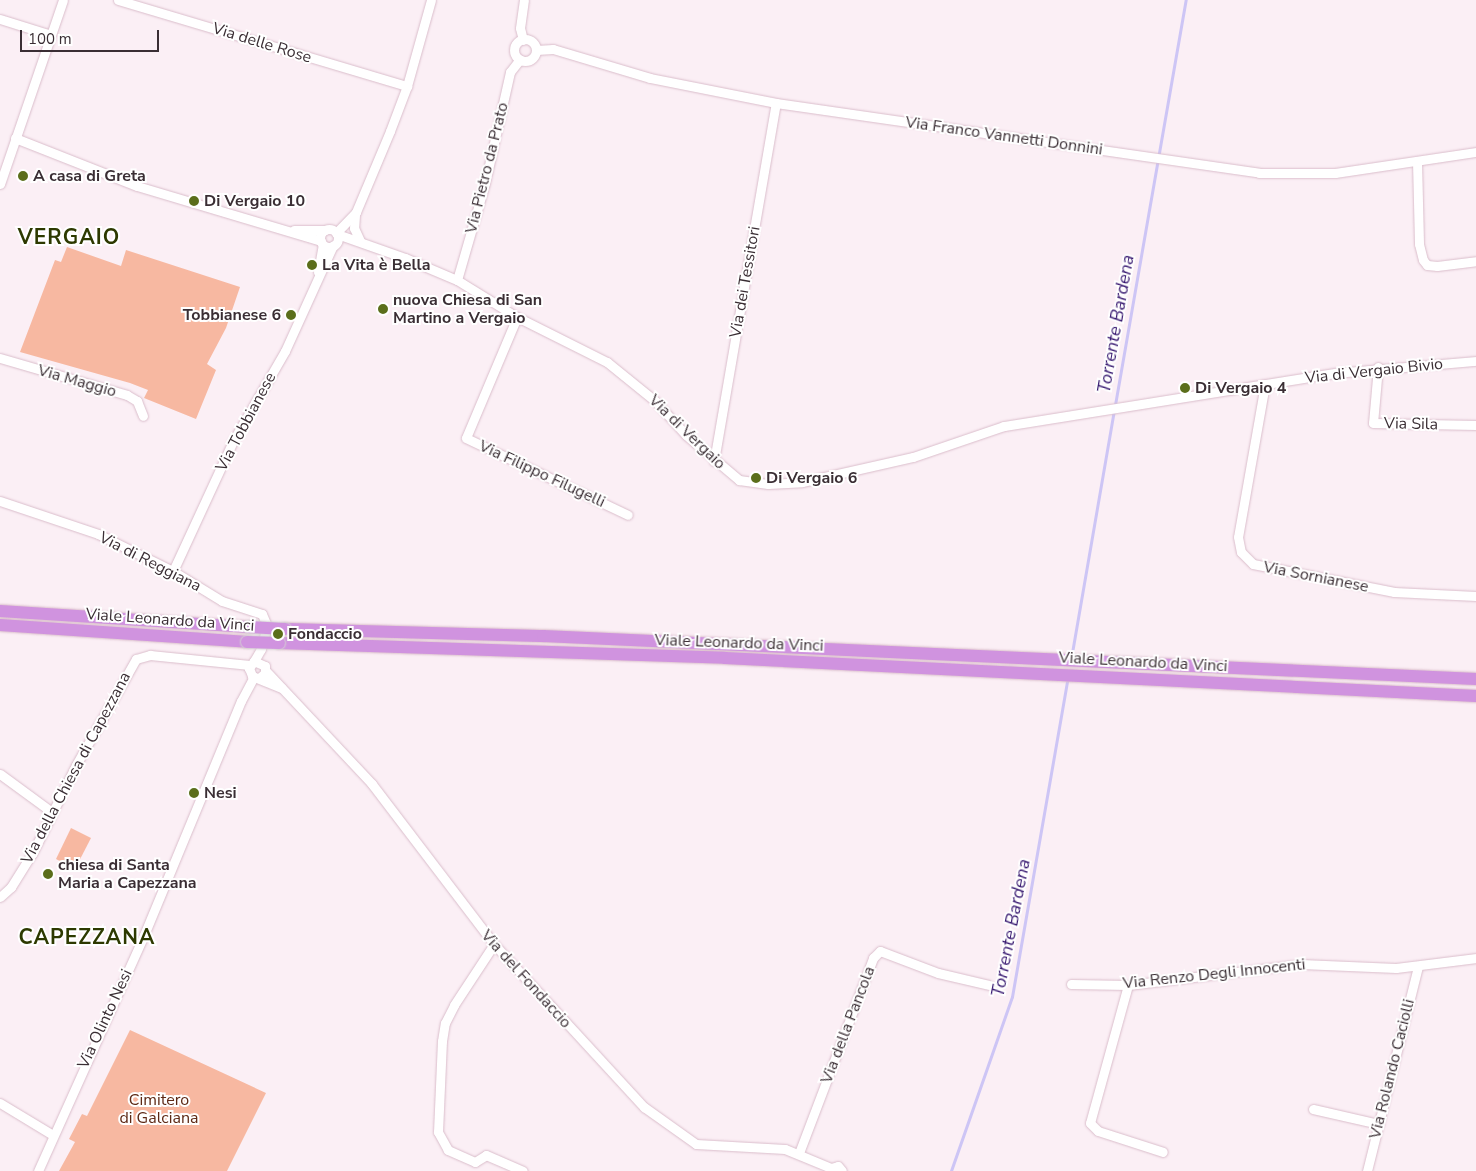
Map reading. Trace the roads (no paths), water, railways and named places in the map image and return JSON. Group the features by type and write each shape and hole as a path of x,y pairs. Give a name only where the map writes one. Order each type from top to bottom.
{"highway":[{"name":"Viale Leonardo da Vinci","path":"0,611 285,629 553,636 1476,679"},
{"name":"Viale Leonardo da Vinci","path":"0,626 247,642 724,658 1476,696"}],"street":[{"path":"0,184 63,0"},
{"name":"Via delle Rose","path":"118,0 407,86"},
{"path":"360,241 354,228 356,212 407,86 431,0"},
{"path":"523,40 520,28 524,0"},
{"path":"0,19 51,35"},
{"path":"523,40 532,41 536,50 532,58 520,59 515,47 523,40"},
{"name":"Via Franco Vannetti Donnini","path":"536,50 553,49 650,78 776,103 1259,173 1304,174 1476,152"},
{"name":"Via Pietro da Prato","path":"457,280 485,183 510,72 520,59"},
{"name":"Via dei Tessitori","path":"714,461 776,103"},
{"name":"Via di Vergaio","path":"16,138 137,186 264,224 291,230 322,243 333,245"},
{"path":"1417,161 1419,244 1423,260 1427,265 1437,266 1476,261"},
{"path":"333,245 337,234 356,212"},
{"name":"Via di Vergaio","path":"291,230 325,230 360,241 457,280 518,318 607,362 655,401 714,461 739,480 768,484 802,482 913,457 1004,426 1125,407"},
{"path":"322,243 325,230"},
{"name":"Via Tobbianese","path":"318,274 322,243"},
{"name":"Via Tobbianese","path":"173,570 237,434 284,351 333,245"},
{"name":"Via Filippo Filugelli","path":"518,318 466,438 628,515"},
{"name":"Via Maggio","path":"0,358 127,395 137,400 143,416"},
{"name":"Via di Vergaio Bivio","path":"1125,407 1378,367 1476,361"},
{"name":"Via Sila","path":"1378,367 1373,424 1476,425"},
{"name":"Via Sornianese","path":"1266,384 1238,537 1242,552 1253,564 1394,592 1476,596"},
{"name":"Via di Reggiana","path":"0,501 98,534 173,570 222,600 262,614 267,623 257,670"},
{"name":"Via della Chiesa di Capezzana","path":"0,897 11,887 32,854 52,812 136,659 150,655 257,670"},
{"name":"Via del Fondaccio","path":"257,670 285,689 372,784 494,944 620,1085 644,1107 684,1136 709,1146 759,1146 799,1153 831,1170 837,1166 842,1171"},
{"name":"Via Olinto Nesi","path":"38,1171 144,935 241,701 257,670"},
{"path":"0,774 52,812"},
{"path":"494,944 454,1005 445,1023 442,1041 438,1132 448,1150 475,1166 486,1155 523,1171"},
{"name":"Via della Pancola","path":"799,1153 873,958 880,951 938,973 989,985"},
{"name":"Via Renzo Degli Innocenti","path":"1071,984 1128,985 1301,964 1418,966 1476,958"},
{"name":"Via Rolando Caciolli","path":"1367,1171 1418,966"},
{"path":"1128,985 1090,1122 1098,1131 1163,1152"},
{"path":"0,1103 53,1135"},
{"path":"1313,1109 1379,1124"}],"waterway":[{"name":"Torrente Bardena","path":"1115,405 1186,0"},
{"name":"Torrente Bardena","path":"1072,653 1114,410"},
{"name":"Torrente Bardena","path":"951,1171 1012,997 1067,682"}],"place":[{"name":"A casa di Greta","path":"23,176"},
{"name":"Di Vergaio 10","path":"194,201"},
{"name":"La Vita è Bella","path":"312,265"},
{"name":"nuova Chiesa di San Martino a Vergaio","path":"383,309"},
{"name":"Tobbianese 6","path":"291,315"},
{"name":"Di Vergaio 4","path":"1185,388"},
{"name":"Di Vergaio 6","path":"756,478"},
{"name":"Fondaccio","path":"278,634"},
{"name":"Nesi","path":"194,793"},
{"name":"chiesa di Santa Maria a Capezzana","path":"48,874"}],"district":[{"name":"VERGAIO","path":"69,237"},
{"name":"CAPEZZANA","path":"87,937"}],"park label":[{"name":"Cimitero di Galciana","path":"159,1109"}]}
